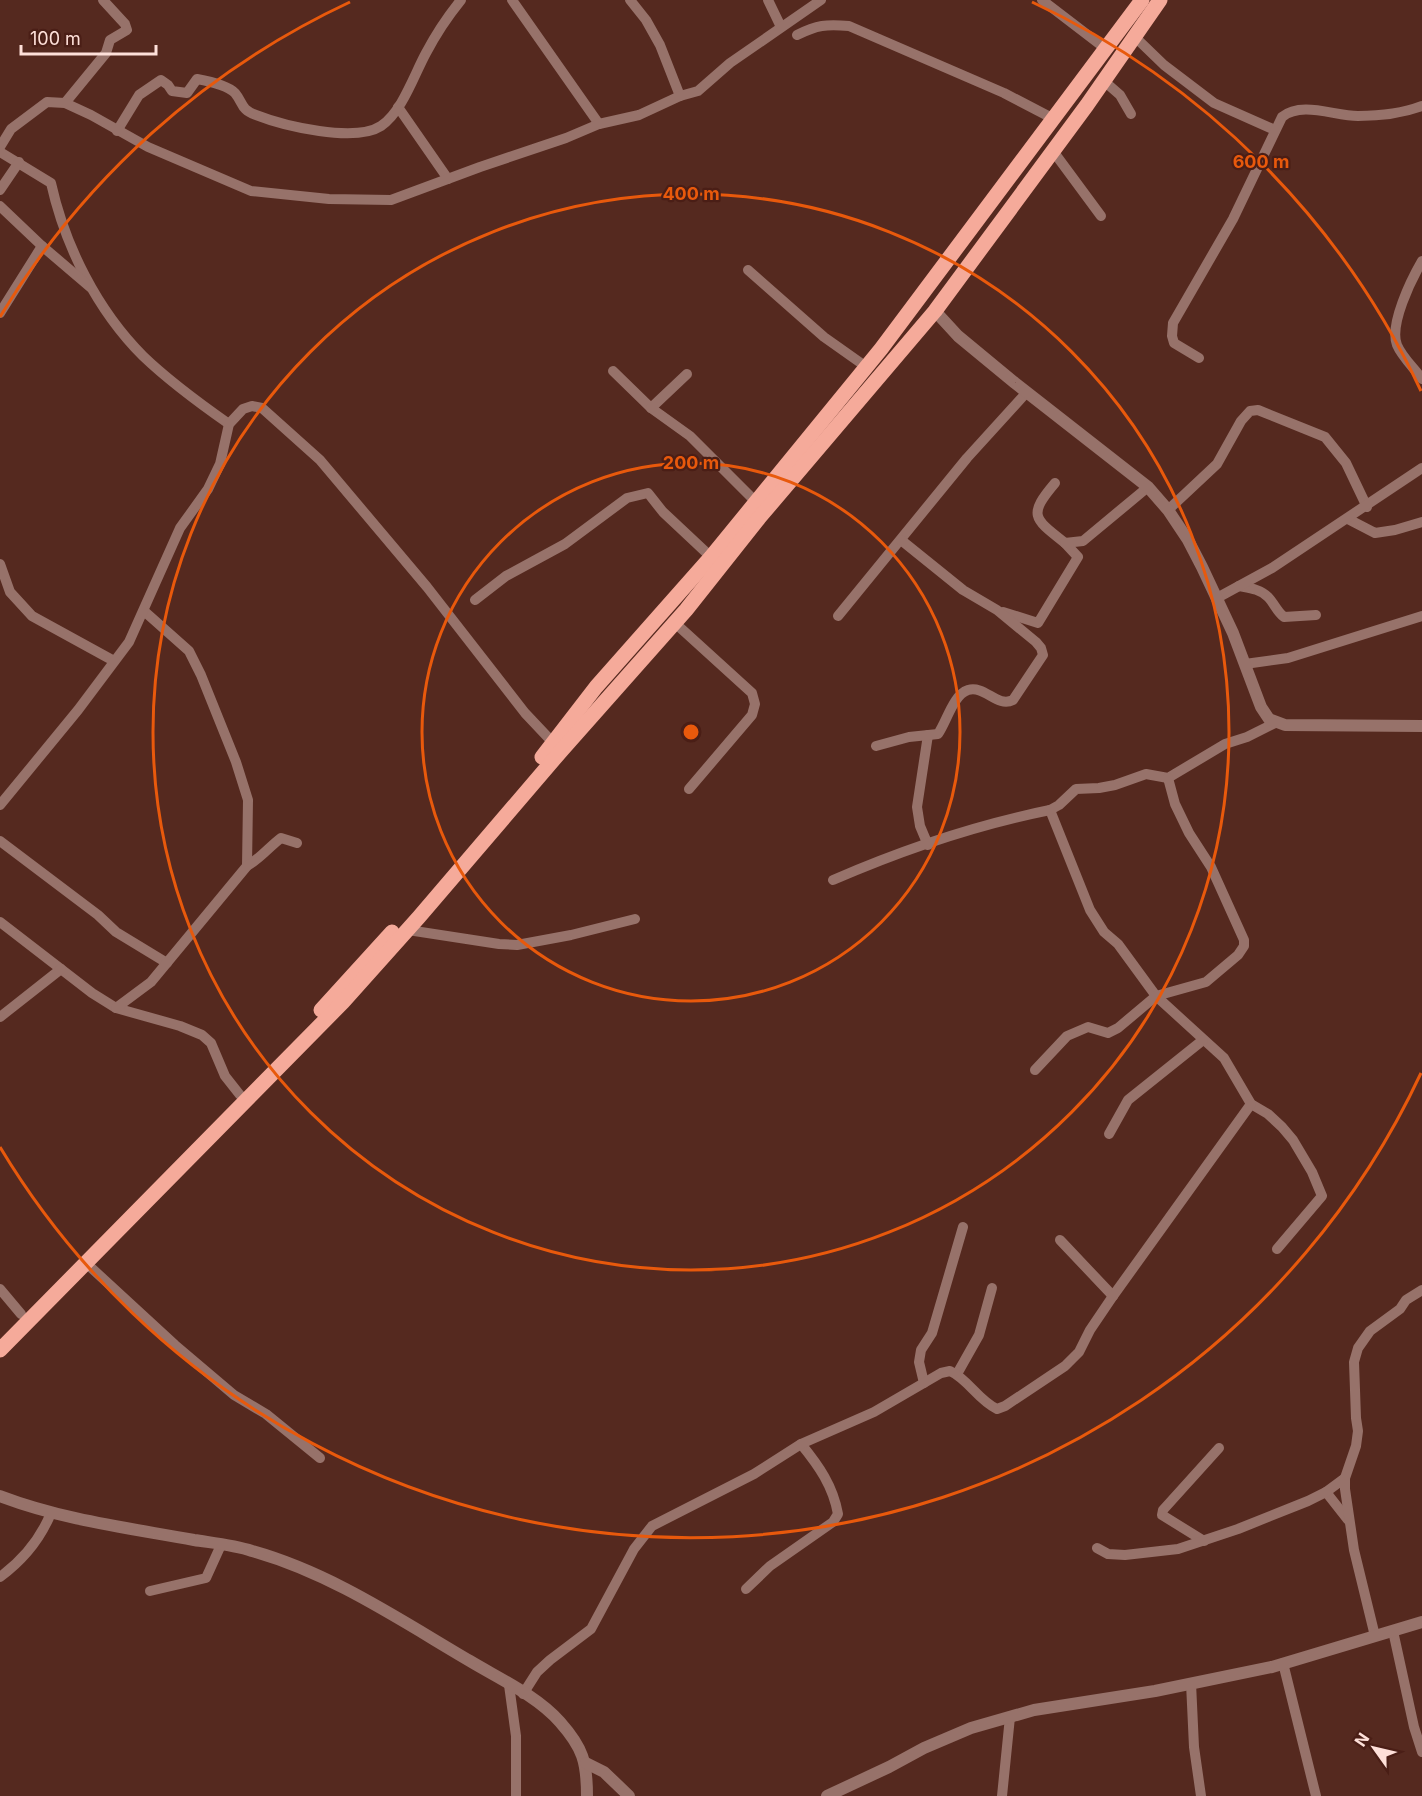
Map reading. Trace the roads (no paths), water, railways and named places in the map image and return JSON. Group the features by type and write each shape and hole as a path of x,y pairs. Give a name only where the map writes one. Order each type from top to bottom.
{"main road":[{"path":"0,1336 343,1002 408,930 557,747 596,687 711,557 881,349 1142,0"},
{"path":"0,1350 86,1263 399,924 557,747 675,623 759,518 935,311 1104,81 1160,0"}],"street":[{"path":"65,103 106,53 110,40 127,30 125,24 103,0"},
{"path":"117,131 139,95 161,80 172,91 187,93 197,79 211,81 235,93 243,108 256,115 299,126 347,134 364,132 381,126 398,107 444,22 462,0"},
{"path":"512,0 598,124"},
{"path":"630,0 646,20 660,45 680,96"},
{"path":"768,0 781,27"},
{"path":"0,147 11,129 47,102 65,103 178,160 251,190 273,194 365,201 391,200 566,138 598,124 639,115 680,96 698,92 730,63 820,0"},
{"path":"1042,0 1106,49"},
{"path":"797,35 816,26 830,24 849,26 1004,93 1052,118"},
{"path":"1135,38 1164,65 1214,103 1275,130"},
{"path":"1104,81 1120,95 1131,114"},
{"path":"1199,358 1174,343 1173,323 1233,219 1282,117 1299,109 1357,116 1403,113 1422,106"},
{"path":"398,107 448,178"},
{"path":"1053,151 1101,216"},
{"path":"0,152 51,183 57,207 92,289 100,304 142,355 197,402 229,424"},
{"path":"0,190 19,162"},
{"path":"0,206 92,289"},
{"path":"0,313 42,246"},
{"path":"1420,269 1399,313 1394,334 1397,346 1422,379"},
{"path":"748,270 824,337 866,366"},
{"path":"935,311 958,336 1148,487 1168,510 1188,540 1217,598 1261,707 1269,719 1286,725 1422,726"},
{"path":"613,371 651,408 690,436 755,501"},
{"path":"651,408 687,374"},
{"path":"838,616 968,458 1027,392"},
{"path":"0,805 78,710 129,642 180,528 208,489 220,464 229,424 243,409 252,406 262,408 320,460 427,587 525,713 557,747"},
{"path":"1168,510 1217,464 1241,421 1250,411 1258,410 1325,437 1346,463 1366,507"},
{"path":"1217,598 1272,568 1422,468"},
{"path":"997,610 1038,623 1078,557 1046,528 1038,517 1036,509 1055,483"},
{"path":"1065,543 1083,541 1148,487"},
{"path":"475,600 506,576 565,544 627,498 648,493 663,512 711,557"},
{"path":"1348,519 1375,532 1395,530 1422,522"},
{"path":"876,746 909,737 938,734 953,705 964,692 976,689 1002,701 1013,700 1043,655 1036,642 997,610 963,590 901,540"},
{"path":"0,564 10,592 32,616 114,661"},
{"path":"1239,586 1257,589 1268,596 1284,617 1316,615"},
{"path":"144,611 189,651 201,675 236,762 248,800 247,866"},
{"path":"1245,664 1288,658 1422,616"},
{"path":"675,623 752,693 755,704 752,715 689,789"},
{"path":"833,880 868,865 970,830 1050,810 1076,789 1115,785 1146,774 1168,778 1225,744 1247,737 1275,723"},
{"path":"928,735 918,807 920,826 928,845"},
{"path":"1035,1070 1067,1036 1088,1027 1108,1033 1118,1028 1156,996 1206,982 1238,955 1244,946 1244,940 1211,867 1189,833 1175,804 1168,778"},
{"path":"1050,810 1090,910 1104,932 1118,944 1156,996 1224,1058 1251,1104 1282,1126 1293,1140 1322,1193 1320,1200 1277,1249"},
{"path":"116,1008 151,982 247,866 260,858 273,843 281,838 297,843"},
{"path":"0,841 98,915 116,932 167,963"},
{"path":"408,930 517,945 571,935 635,919"},
{"path":"0,922 92,993 116,1008 180,1026 202,1035 211,1042 225,1076 240,1095"},
{"path":"0,1017 61,969"},
{"path":"1109,1134 1128,1100 1203,1040"},
{"path":"523,1694 537,1672 591,1629 623,1568 642,1537 652,1526 754,1474 801,1444 874,1412 950,1371 957,1374 988,1405 997,1409 1065,1366 1079,1352 1090,1330 1113,1296 1251,1104"},
{"path":"924,1383 919,1362 921,1350 932,1333 963,1227"},
{"path":"1060,1240 1113,1296"},
{"path":"86,1263 175,1345 234,1395 266,1414 320,1458"},
{"path":"957,1374 979,1335 992,1288"},
{"path":"0,1289 21,1314"},
{"path":"1375,1636 1349,1521 1345,1478 1356,1446 1358,1431 1354,1362 1358,1348 1370,1330 1400,1309 1406,1300 1422,1290"},
{"path":"746,1589 770,1566 833,1522 838,1514 829,1483 801,1444"},
{"path":"1204,1541 1162,1515 1163,1510 1219,1448"},
{"path":"1097,1548 1108,1554 1125,1555 1178,1549 1238,1530 1326,1492 1345,1478"},
{"path":"1326,1492 1349,1521"},
{"path":"0,1496 51,1513 250,1550 295,1564 327,1579 509,1685 559,1720 579,1748 586,1763 587,1790"},
{"path":"0,1577 23,1558 43,1534 51,1513"},
{"path":"150,1592 206,1578 221,1545"},
{"path":"827,1796 890,1767 924,1748 971,1728 1034,1710 1155,1691 1283,1663 1422,1622"},
{"path":"1393,1631 1418,1726 1422,1752"},
{"path":"1283,1663 1316,1796"},
{"path":"1191,1683 1194,1747 1201,1796"},
{"path":"509,1685 516,1736 516,1796"},
{"path":"1002,1796 1010,1717"},
{"path":"586,1763 604,1772 629,1796"},
{"path":"587,1790 604,1772"}]}
